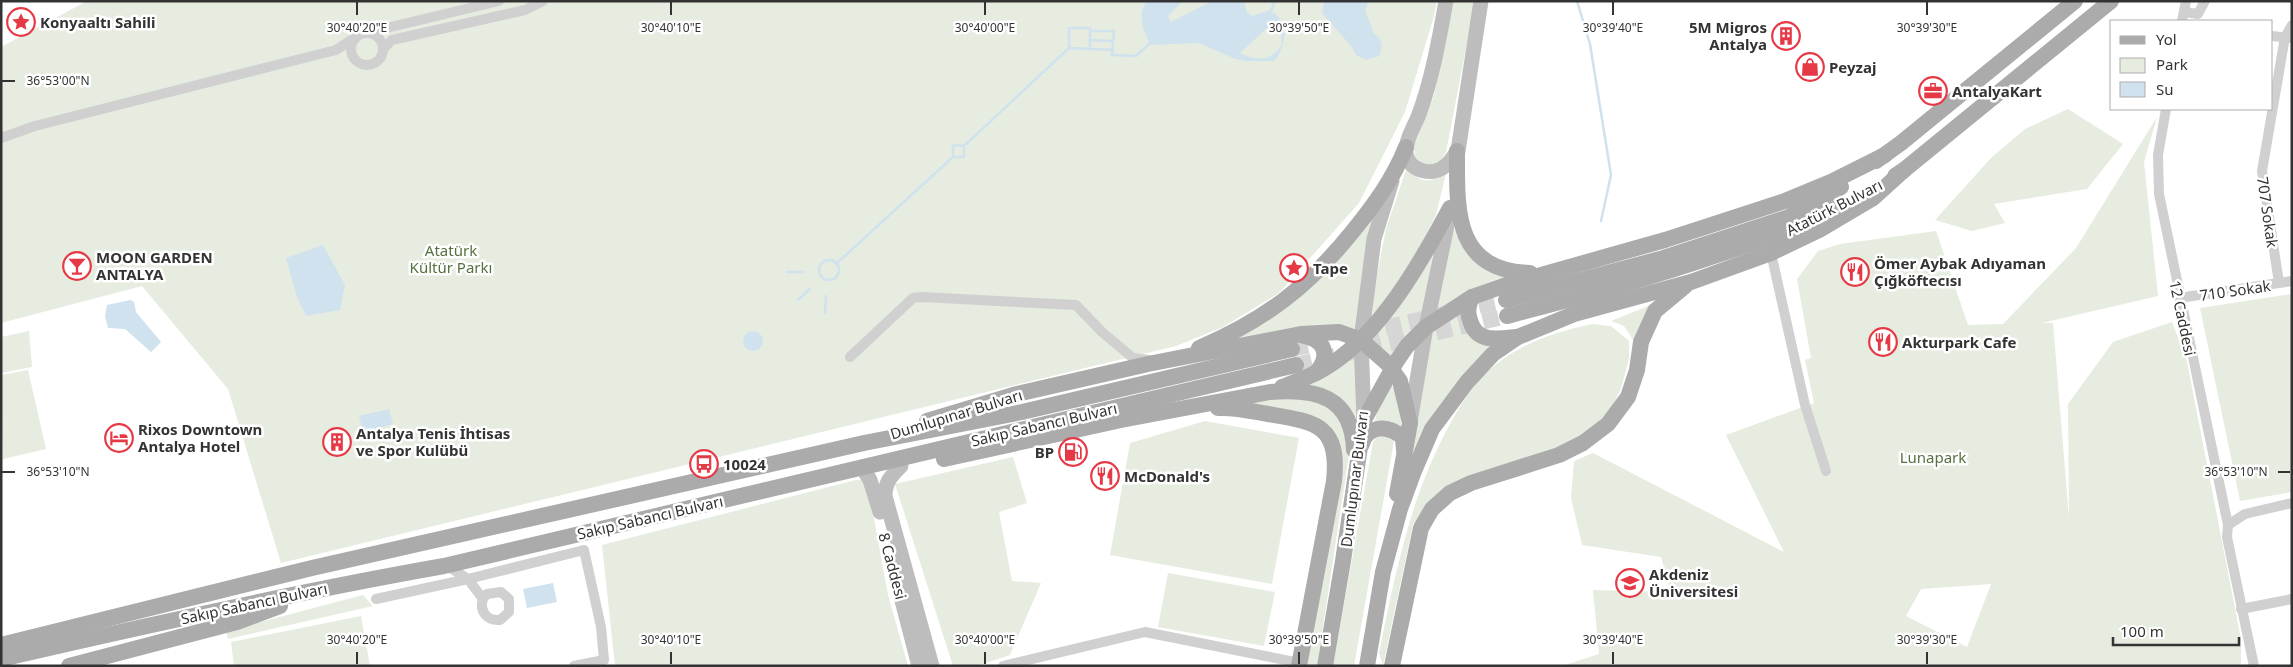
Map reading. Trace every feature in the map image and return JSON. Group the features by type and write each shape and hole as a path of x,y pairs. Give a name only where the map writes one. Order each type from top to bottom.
{"main road":[{"path":"1167,361 1258,319 1306,284 1335,254 1375,204 1394,174 1422,106 1432,70 1446,1"},
{"path":"1367,666 1426,327 1450,208 1457,151 1481,1"},
{"name":"Atatürk Bulvarı","path":"2075,1 1885,154 1841,187 1789,217 1506,308 1617,287 1774,236 1809,222 1904,170 2111,1"},
{"path":"1406,147 1406,155 1411,166 1423,171 1434,171 1444,167 1457,151"},
{"path":"1457,151 1457,200 1462,229 1470,244 1486,261 1508,272 1547,274"},
{"path":"1364,420 1407,346 1426,327 1472,297 1665,240 1785,201 1831,182 1885,154"},
{"path":"1383,572 1400,509 1432,429 1467,382 1493,354 1518,337 1574,314 1691,282 1771,253 1819,230 1873,198 1904,170"},
{"name":"Dumlupınar Bulvarı","path":"1325,666 1364,420 1361,340 1374,239 1394,174"},
{"path":"1270,392 1316,373 1340,358 1361,340 1420,264 1450,208"},
{"path":"1392,666 1421,528 1432,509 1450,493 1470,483 1559,455 1584,443 1608,424 1628,397 1637,370 1641,342 1655,311 1691,282"},
{"path":"1472,297 1468,314 1472,328 1479,337 1488,339 1518,337"},
{"path":"864,443 1022,412 1296,349 1339,332 1361,340 1392,369 1400,381 1410,423"},
{"path":"1167,361 1296,349 1311,337 1317,340 1325,354 1321,366 1316,373"},
{"name":"Sakıp Sabancı Bulvarı","path":"1,659 149,625 344,584 446,565 862,468 1296,349"},
{"name":"Dumlupınar Bulvarı","path":"864,443 1017,394 1167,361"},
{"path":"862,468 901,466 1025,443 1121,420 1270,392 1295,390 1311,392 1330,400 1340,408 1350,423 1353,435 1352,499"},
{"path":"1180,410 1232,408 1307,420 1325,432 1332,443 1336,462 1334,481 1300,664"},
{"path":"1360,449 1364,437 1371,430 1382,428 1396,431 1403,438 1404,458"},
{"name":"Sakıp Sabancı Bulvarı","path":"1,645 312,568 864,443"},
{"path":"901,466 885,485 885,496 932,666"},
{"name":"8 Caddesi","path":"862,468 870,480 876,496 919,666"},
{"path":"1,635 184,592 312,568"},
{"path":"69,666 237,622 344,584"},
{"path":"18,666 305,597"},
{"path":"1370,649 1376,666"}],"street":[{"path":"336,50 366,33 499,1"},
{"path":"1,138 35,126 336,50 344,50 362,64 372,64 380,58 383,49 392,40 525,10 543,1"},
{"path":"2186,1 2183,17 2198,14 2205,1"},
{"name":"707 Sokak","path":"2273,103 2292,25"},
{"path":"366,33 372,33 380,39 383,49"},
{"path":"2273,36 2288,37"},
{"path":"354,58 351,47 356,37"},
{"name":"12 Caddesi","path":"2166,110 2158,155 2159,194 2179,298 2232,522 2227,537 2254,666"},
{"name":"707 Sokak","path":"2272,110 2262,171 2279,283"},
{"path":"1771,253 1805,405 1826,471"},
{"name":"710 Sokak","path":"2179,298 2292,281"},
{"path":"850,357 913,298 921,297 1076,305 1102,332 1133,358 1167,361"},
{"path":"2232,522 2245,514 2292,504"},
{"path":"376,599 468,579 584,550 601,627 604,660 574,666"},
{"path":"468,579 480,557"},
{"path":"446,565 468,579 483,599"},
{"path":"2241,609 2292,599"},
{"path":"1004,666 1036,662 1145,632 1300,664"}],"green space":[{"name":"Atatürk Kültür Parkı","path":"87,1 1437,1 1405,112 1359,203 1279,293 1223,327 1176,346 281,563 228,389 142,286 1,323 1,47"},
{"path":"1453,1 1475,1 1446,152 1437,165 1422,165 1415,158 1414,147 1434,95"},
{"path":"2068,109 2123,144 2087,189 1994,204 2005,223 1972,231 1935,220 1991,158 2025,129"},
{"name":"Lunapark","path":"2157,117 2144,162 2158,296 2042,323 2053,323 2069,518 2068,404 2113,342 2172,322 2187,362 2241,639 2241,666 1562,666 1599,654 1593,590 1671,592 1661,557 1582,545 1571,498 1574,461 1593,453 1784,552 1726,435 1814,403 1805,360 1811,358 1797,279 1818,251 1840,244 1936,231 1968,325 2003,324 2076,248","holes":["1991,584 1967,647 1906,616 1921,589"]},
{"path":"1407,167 1417,177 1425,180 1434,179 1446,173 1436,215 1403,280 1372,322 1374,289 1386,229"},
{"path":"1379,205 1357,332 1220,346 1265,323 1312,285"},
{"path":"1451,222 1461,243 1473,256 1509,276 1488,282 1471,290 1436,313"},
{"path":"1434,247 1422,322 1388,359 1367,341"},
{"path":"2292,294 2292,492 2240,501 2200,308"},
{"path":"1653,304 1636,344 1624,326 1611,321"},
{"path":"1463,308 1466,332 1474,340 1497,344 1408,475 1429,337 1441,324"},
{"path":"1592,324 1611,326 1629,341 1629,359 1621,388 1609,414 1588,434 1558,450 1456,483 1413,524 1383,666 1379,653 1405,537 1435,453 1461,405 1470,391 1486,373 1509,355 1522,347 1549,336"},
{"path":"29,331 32,367 1,373 1,337"},
{"path":"1360,347 1361,423 1356,430 1304,386 1334,373"},
{"path":"28,370 46,449 3,459 1,375"},
{"path":"1390,384 1394,388 1398,399 1401,429 1391,421 1374,424 1379,405"},
{"path":"1286,394 1329,406 1341,419 1349,455 1317,666 1307,666 1341,469 1340,448 1330,429 1237,404"},
{"path":"1205,421 1299,438 1272,584 1110,555 1130,443"},
{"path":"1376,437 1390,437 1394,441 1354,666 1333,666 1373,442"},
{"path":"1013,457 1027,503 999,512 1012,581 1041,583 1010,655 977,666 953,666 895,484"},
{"path":"856,480 867,480 888,595 908,666 615,666 602,545"},
{"path":"1168,573 1275,592 1264,646 1158,627"},
{"path":"363,595 373,606 228,639 226,631"},
{"path":"361,616 370,666 234,666 231,642"}],"water":[{"path":"1147,1 1183,1 1168,16 1171,22 1212,1 1244,1 1247,12 1253,16 1269,10 1276,14 1283,26 1284,41 1282,48 1274,61 1235,59 1199,43 1150,45 1142,23 1144,6","holes":["1266,29 1273,29 1281,33 1282,45 1273,54 1258,59 1240,53"]},
{"path":"1324,1 1369,1 1365,10 1374,34 1381,41 1382,46 1379,56 1366,60 1356,55 1351,46 1322,13"},
{"path":"323,245 345,285 340,310 306,316 297,297 286,258"},
{"path":"130,300 134,302 136,312 161,342 151,352 125,329 108,328 105,316 107,305"},
{"path":"753,331 760,334 763,341 760,348 753,351 746,348 743,341 746,334"},
{"path":"389,409 393,424 363,432 359,416"},
{"path":"553,583 557,602 527,608 523,589"}],"waterway":[{"path":"1271,11 1275,1"},
{"path":"1577,1 1590,44 1611,175 1601,221"},
{"path":"836,264 953,157 964,157 964,146 1069,48 1069,28 1090,28 1090,49"},
{"path":"1090,31 1114,31 1112,55 1136,56 1149,44"},
{"path":"1090,40 1113,41"},
{"path":"1069,48 1113,50"},
{"path":"953,157 953,145 964,146"},
{"path":"829,260 836,263 839,270 836,277 829,280 822,277 819,270 822,263 829,260"},
{"path":"787,272 803,272"},
{"path":"798,300 810,289"},
{"path":"825,313 826,296"}],"tunnel":[{"path":"1362,333 1506,300"},
{"path":"1296,365 1507,316"},
{"path":"1292,349 1328,341"}],"place":[{"name":"Konyaaltı Sahili","path":"21,22"},
{"name":"5M Migros Antalya","path":"1786,36"},
{"name":"Peyzaj","path":"1810,67"},
{"name":"AntalyaKart","path":"1933,91"},
{"name":"MOON GARDEN ANTALYA","path":"77,266"},
{"name":"Tape","path":"1294,268"},
{"name":"Ömer Aybak Adıyaman Çığköftecısı","path":"1855,272"},
{"name":"Akturpark Cafe","path":"1883,342"},
{"name":"Rixos Downtown Antalya Hotel","path":"119,438"},
{"name":"Antalya Tenis İhtisas ve Spor Kulübü","path":"337,442"},
{"name":"BP","path":"1073,452"},
{"name":"10024","path":"704,464"},
{"name":"McDonald's","path":"1105,476"},
{"name":"Akdeniz Üniversitesi","path":"1630,583"}]}
